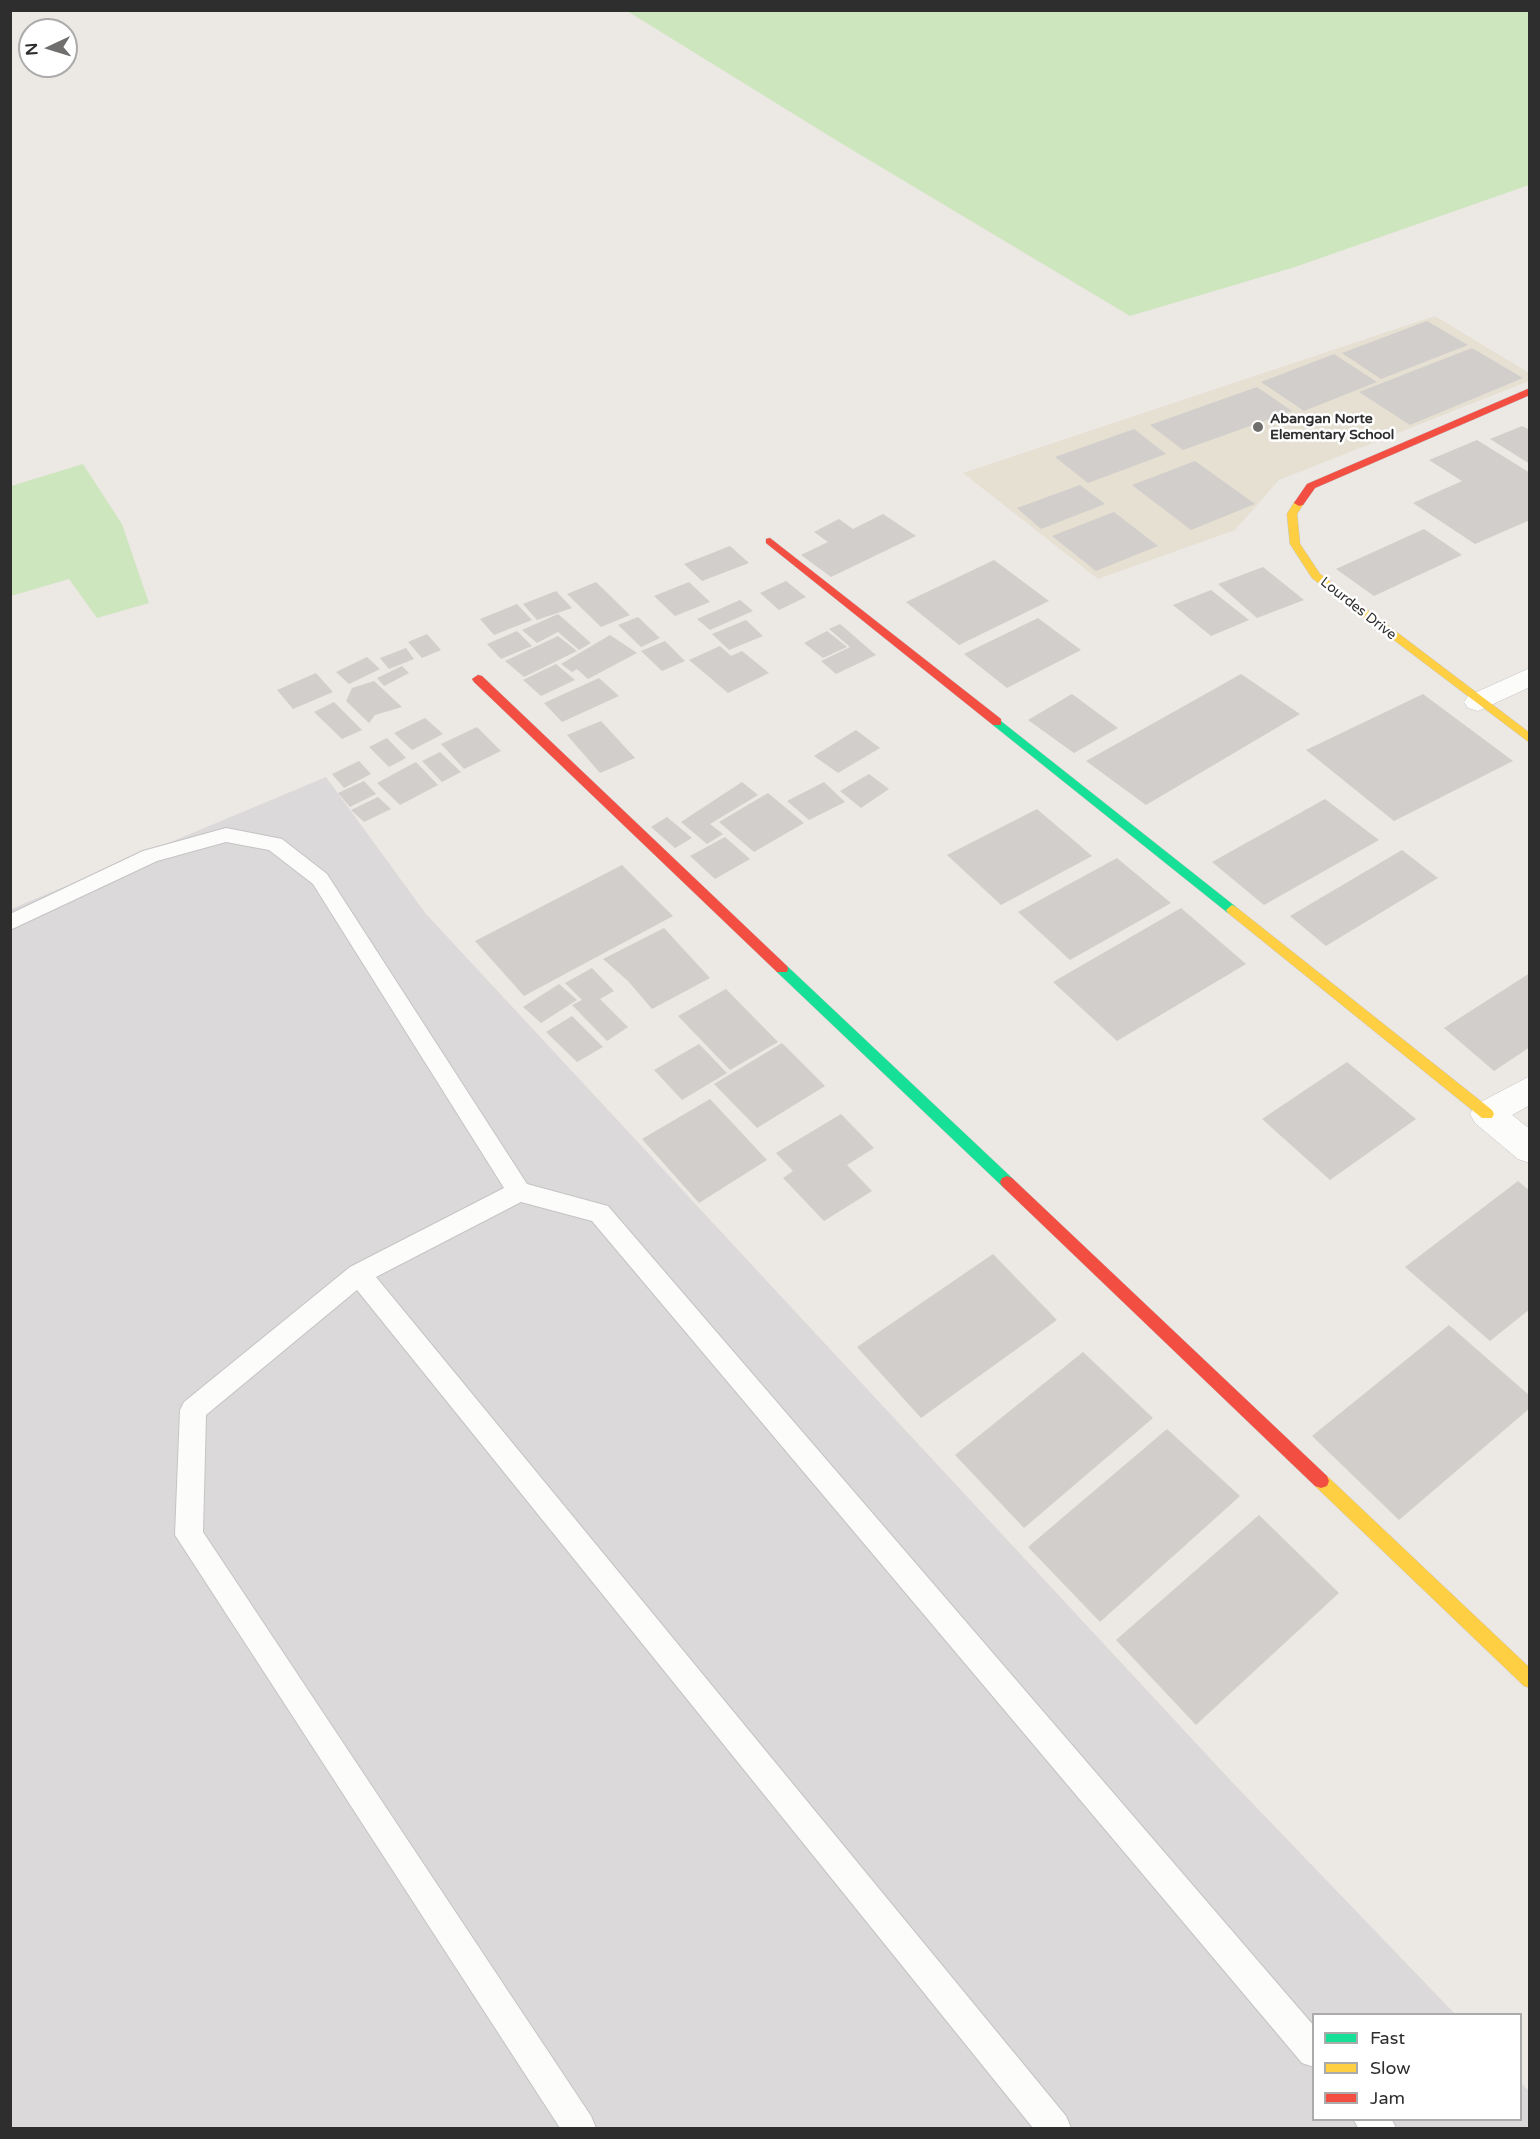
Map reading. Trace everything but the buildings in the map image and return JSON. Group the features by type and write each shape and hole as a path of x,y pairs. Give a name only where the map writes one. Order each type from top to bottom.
{"street":[{"name":"Lourdes Drive","path":"1530,391 1311,486 1292,514 1294,543 1316,576 1478,702 1530,739"},
{"path":"770,541 1530,1149"},
{"path":"1478,702 1530,676"},
{"path":"478,678 1530,1680"},
{"path":"1487,1114 1530,1089"}],"lane":[{"path":"10,923 150,856 226,835 275,844 320,879 519,1192"},
{"path":"579,2128 189,1535 193,1410 358,1274 519,1192 600,1213 1312,2049"},
{"path":"358,1274 1054,2128"}],"shaded area":[{"name":"Abangan Norte Elementary School","path":"1435,316 1529,373 1529,381 1279,480 1235,530 1098,579 963,473"},
{"path":"326,777 426,914 1232,1782 1454,2013 1312,2013 1312,2121 1522,2121 1522,2084 1530,2092 1529,2128 11,2128 11,909"}],"green space":[{"path":"627,11 1529,11 1529,185 1295,267 1130,316 839,142"},
{"path":"83,464 122,524 149,603 97,618 69,579 11,596 11,486"}],"traffic: fast":[{"path":"997,722 1232,910"},
{"path":"782,969 1007,1182"}],"traffic: slow":[{"path":"1299,503 1292,514 1295,544 1316,576 1530,739"},
{"path":"1232,910 1487,1114"},
{"path":"1321,1481 1530,1680"}],"traffic: jam":[{"path":"1299,503 1311,486 1530,391"},
{"path":"770,541 997,722"},
{"path":"478,679 782,969"},
{"path":"1007,1182 1321,1481"}],"place":[{"name":"Abangan Norte Elementary School","path":"1258,427"}]}
